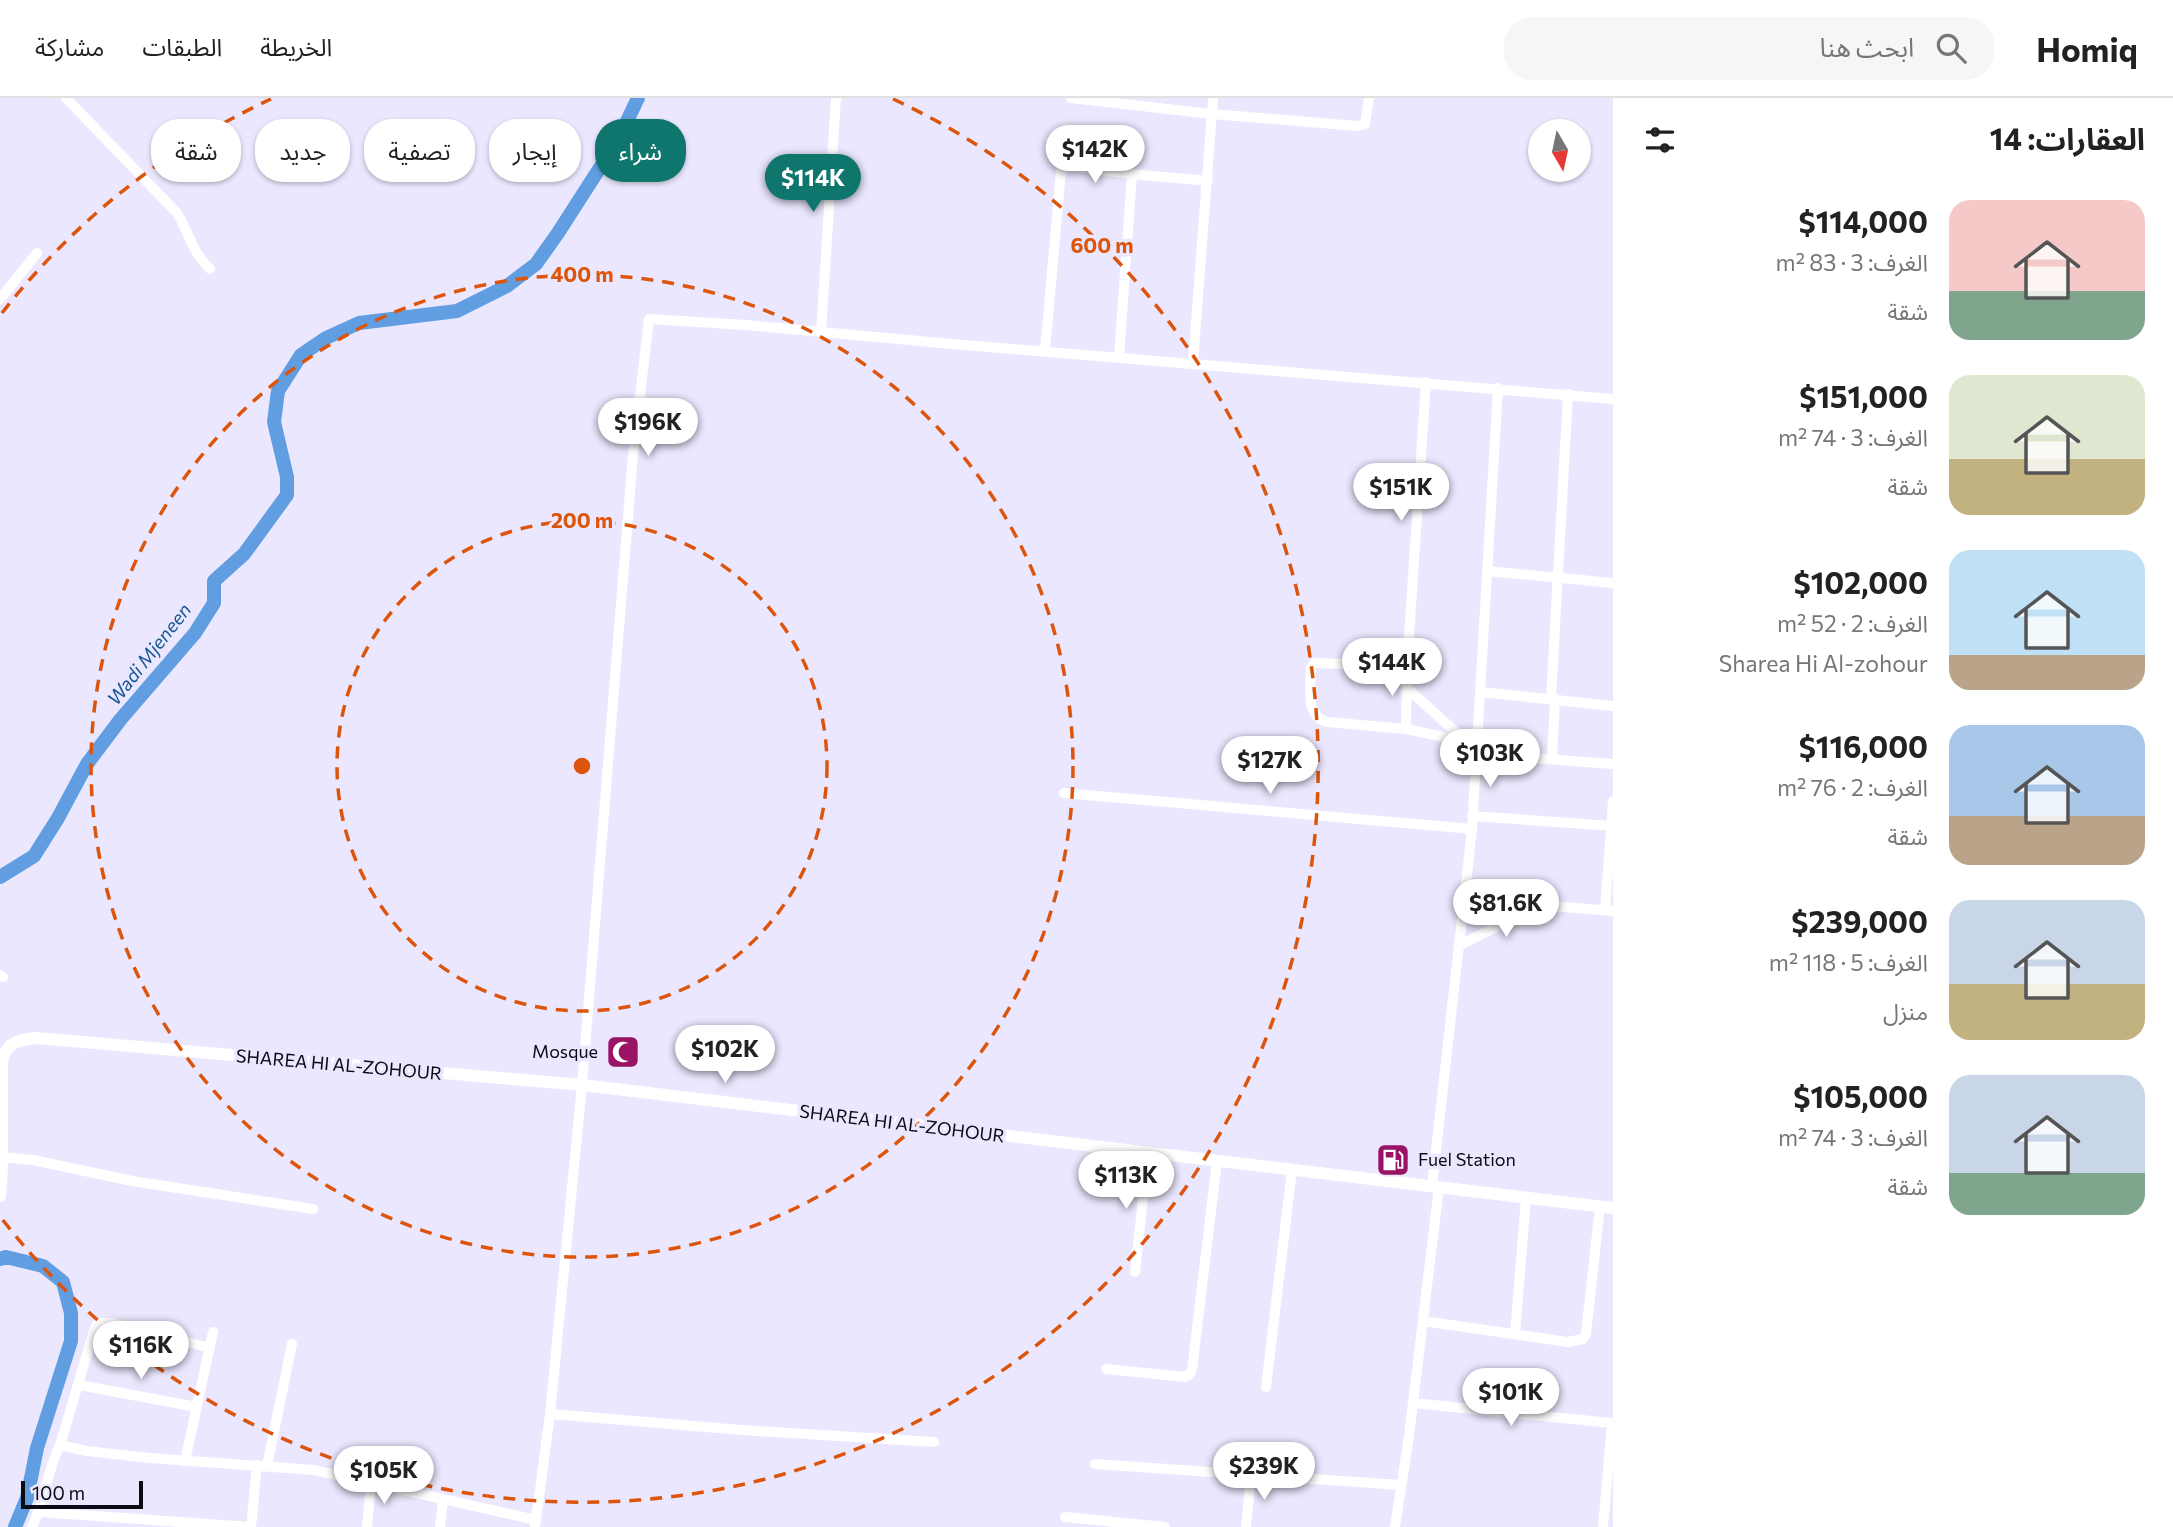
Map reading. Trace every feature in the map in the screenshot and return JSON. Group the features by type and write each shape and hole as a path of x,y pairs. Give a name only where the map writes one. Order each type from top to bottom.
{"street":[{"path":"66,98 177,213 196,254 210,269"},
{"path":"821,332 836,98"},
{"path":"1071,98 1140,102 1212,114 1362,126 1367,121 1369,98"},
{"path":"1193,363 1213,98"},
{"path":"1045,351 1061,171 1068,166 1208,181"},
{"path":"1119,356 1132,174"},
{"path":"0,299 37,253"},
{"path":"60,1445 87,1451 185,1461 314,1470 536,1524 550,1414 582,1085 633,455 649,319 1613,399"},
{"path":"1406,729 1407,666 1426,382"},
{"path":"1395,1527 1423,1321 1472,829 1498,388"},
{"path":"1552,758 1569,394"},
{"path":"1488,571 1613,583"},
{"path":"1407,666 1318,663 1311,667 1312,710 1319,720 1406,729 1444,737 1478,738"},
{"path":"1407,688 1445,725 1461,736"},
{"path":"1480,692 1613,706"},
{"path":"1477,754 1613,764"},
{"path":"1064,793 1472,829"},
{"path":"1465,899 1609,911 1613,802"},
{"path":"1472,816 1612,826"},
{"path":"1460,945 1538,906"},
{"name":"SHAREA HI AL-ZOHOUR","path":"0,1196 2,1061 5,1049 20,1039 36,1038 582,1085 1606,1207"},
{"path":"1136,1272 1148,1153"},
{"path":"2,1157 33,1160 132,1181 313,1209"},
{"path":"1106,1369 1185,1377 1192,1370 1217,1161"},
{"path":"1266,1387 1292,1170"},
{"path":"1515,1334 1526,1198"},
{"path":"1423,1321 1568,1342 1578,1341 1586,1335 1606,1207"},
{"path":"32,1527 79,1385 94,1327 98,1323 112,1323 210,1348"},
{"path":"185,1461 213,1332"},
{"path":"39,1512 251,1527 262,1465 292,1344"},
{"path":"79,1385 197,1407"},
{"path":"1413,1403 1612,1423 1603,1527"},
{"path":"550,1414 740,1430 934,1442"},
{"path":"1096,1464 1401,1485"},
{"path":"1246,1527 1251,1475"},
{"path":"367,1527 371,1483"},
{"path":"440,1527 443,1500"},
{"path":"1065,1517 1165,1527"}],"waterway":[{"name":"Wadi Mjeneen","path":"0,877 34,856 87,764 120,720 195,633 214,603 214,581 244,554 287,495 287,477 274,422 278,391 301,355 326,338 359,323 457,311 507,286 536,264 619,138 638,98"},
{"name":"Wadi Mjeneen","path":"0,1259 6,1257 43,1266 63,1282 71,1313 71,1341 37,1448 27,1498 15,1527"}],"place":[{"name":"Mosque","path":"623,1052"},
{"name":"Fuel Station","path":"1393,1160"}]}
